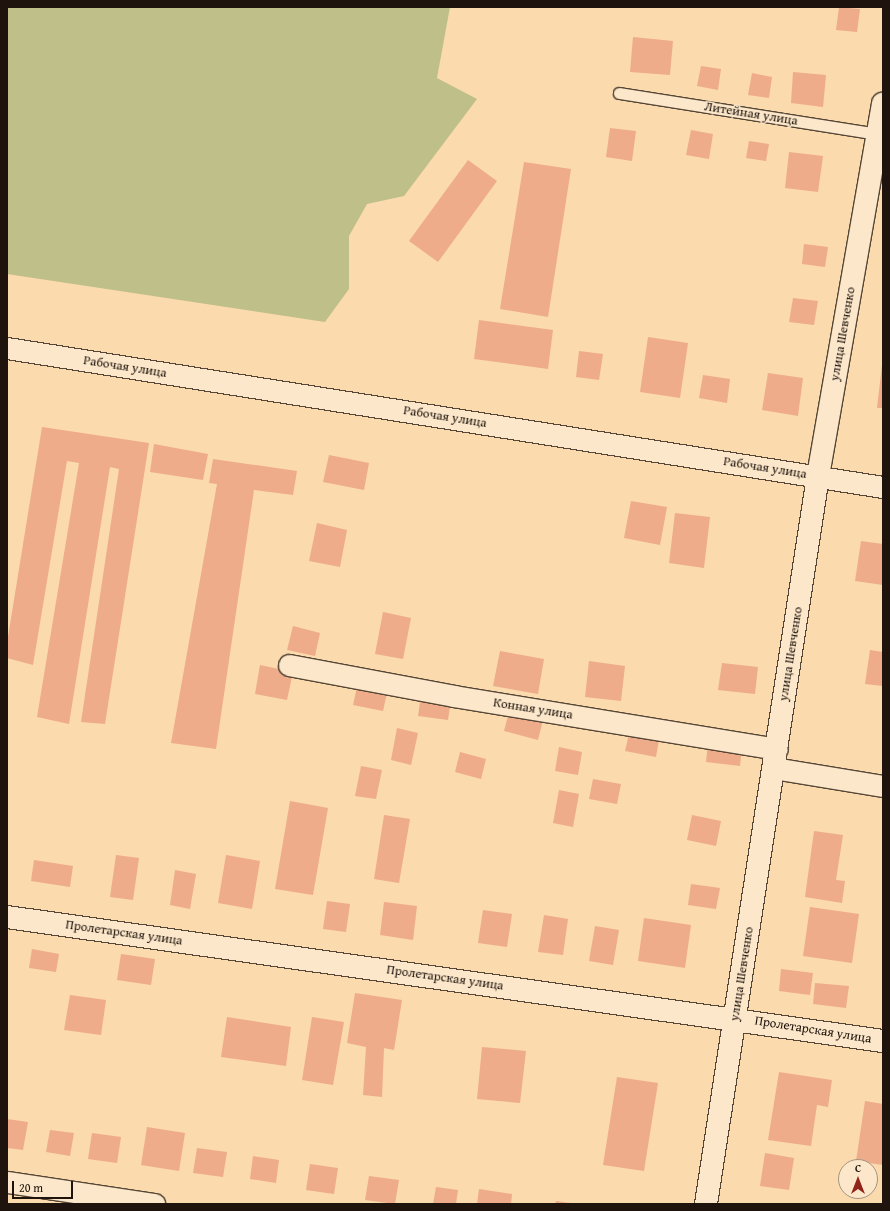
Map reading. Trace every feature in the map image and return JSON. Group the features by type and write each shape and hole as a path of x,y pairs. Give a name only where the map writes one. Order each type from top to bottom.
{"street":[{"name":"улица Шевченко","path":"706,1204 776,758 818,476 881,134 883,104"},
{"name":"Рабочая улица","path":"7,348 883,487"},
{"name":"Конная улица","path":"289,665 776,758 883,786"},
{"name":"Пролетарская улица","path":"7,916 735,1018 883,1041"},
{"path":"7,1182 154,1204"}],"lane":[{"name":"Литейная улица","path":"618,94 881,134"}],"green space":[{"path":"7,7 450,7 437,78 477,99 404,196 367,204 349,236 349,289 325,322 7,274"}],"building":[{"path":"839,7 860,9 857,32 836,30"},
{"path":"633,37 673,41 670,75 630,72"},
{"path":"701,66 721,69 718,90 697,86"},
{"path":"793,72 826,75 823,107 791,103"},
{"path":"752,73 772,77 769,98 748,95"},
{"path":"610,128 636,131 632,161 606,157"},
{"path":"691,130 713,134 709,159 686,155"},
{"path":"749,141 769,144 766,161 746,158"},
{"path":"789,152 823,156 818,192 785,188"},
{"path":"468,160 497,181 438,262 409,241"},
{"path":"524,162 571,169 548,317 500,309"},
{"path":"804,244 828,247 825,267 802,264"},
{"path":"793,298 818,301 814,325 789,322"},
{"path":"479,320 553,330 548,369 474,359"},
{"path":"648,337 688,343 680,398 640,392"},
{"path":"579,351 603,354 599,380 576,377"},
{"path":"882,365 883,408 877,408"},
{"path":"768,373 803,378 798,416 762,410"},
{"path":"703,375 730,379 727,403 699,398"},
{"path":"42,427 149,443 105,724 81,722 119,469 110,467 69,724 37,717 79,463 67,461 33,665 7,658 7,643"},
{"path":"154,444 208,454 203,480 150,472"},
{"path":"329,455 369,463 364,490 323,482"},
{"path":"213,459 297,471 293,495 254,490 216,749 171,743 217,484 209,483"},
{"path":"631,501 667,507 660,545 624,538"},
{"path":"675,513 710,517 704,568 669,563"},
{"path":"317,523 347,530 340,567 309,561"},
{"path":"861,541 883,544 883,585 855,581"},
{"path":"383,612 411,618 403,659 375,654"},
{"path":"293,626 320,633 315,656 287,650"},
{"path":"870,650 883,652 883,686 865,684"},
{"path":"500,651 544,659 538,694 493,686"},
{"path":"589,661 625,666 621,701 585,697"},
{"path":"722,663 758,667 755,694 718,690"},
{"path":"260,665 293,672 287,700 255,694"},
{"path":"357,687 387,693 383,711 353,705"},
{"path":"421,695 451,699 448,720 418,716"},
{"path":"509,712 543,720 538,740 504,731"},
{"path":"397,728 418,733 411,765 391,760"},
{"path":"629,734 659,740 656,757 625,751"},
{"path":"708,743 742,747 740,766 706,762"},
{"path":"559,747 582,752 578,775 555,771"},
{"path":"460,752 486,759 481,779 455,772"},
{"path":"361,766 382,770 376,799 355,796"},
{"path":"593,779 621,784 617,804 589,799"},
{"path":"559,790 579,794 573,827 553,823"},
{"path":"290,801 328,808 313,895 275,889"},
{"path":"384,815 410,819 399,883 374,879"},
{"path":"692,815 721,821 716,846 687,840"},
{"path":"814,831 843,835 836,880 845,881 842,903 805,897"},
{"path":"116,855 139,858 133,900 110,897"},
{"path":"226,855 260,861 252,909 218,903"},
{"path":"34,860 73,866 70,887 31,881"},
{"path":"175,870 196,874 190,909 170,905"},
{"path":"691,884 720,888 716,909 688,905"},
{"path":"327,901 350,904 346,932 323,929"},
{"path":"384,902 417,906 413,940 380,935"},
{"path":"810,907 859,914 852,963 803,956"},
{"path":"483,910 512,914 507,947 478,943"},
{"path":"544,915 568,919 563,955 538,952"},
{"path":"644,918 691,925 685,968 638,961"},
{"path":"595,926 619,930 613,965 589,961"},
{"path":"32,949 59,954 56,972 29,968"},
{"path":"121,954 155,959 151,985 117,980"},
{"path":"781,969 813,973 810,995 779,991"},
{"path":"815,983 849,986 846,1008 813,1004"},
{"path":"355,993 402,1000 394,1050 384,1048 382,1097 363,1095 366,1047 347,1043"},
{"path":"70,995 106,1000 101,1035 64,1030"},
{"path":"227,1017 291,1027 286,1066 221,1057"},
{"path":"312,1017 344,1022 333,1085 302,1080"},
{"path":"482,1047 526,1051 520,1103 477,1099"},
{"path":"779,1072 832,1080 828,1107 817,1105 811,1146 768,1140"},
{"path":"617,1077 658,1083 644,1171 603,1165"},
{"path":"865,1101 883,1104 883,1165 878,1164 878,1159 856,1159"},
{"path":"7,1119 28,1122 23,1150 7,1148"},
{"path":"147,1127 185,1133 179,1171 141,1165"},
{"path":"50,1130 74,1133 70,1156 46,1152"},
{"path":"92,1133 121,1137 117,1163 88,1159"},
{"path":"197,1148 227,1152 223,1177 193,1173"},
{"path":"765,1153 794,1158 789,1190 760,1186"},
{"path":"253,1156 279,1160 276,1183 250,1179"},
{"path":"310,1164 338,1168 334,1194 306,1190"},
{"path":"369,1176 399,1180 395,1204 365,1200"},
{"path":"436,1187 458,1190 456,1204 433,1204"},
{"path":"479,1189 512,1194 511,1204 477,1204"},
{"path":"556,1201 570,1203 570,1204 555,1204"}]}
